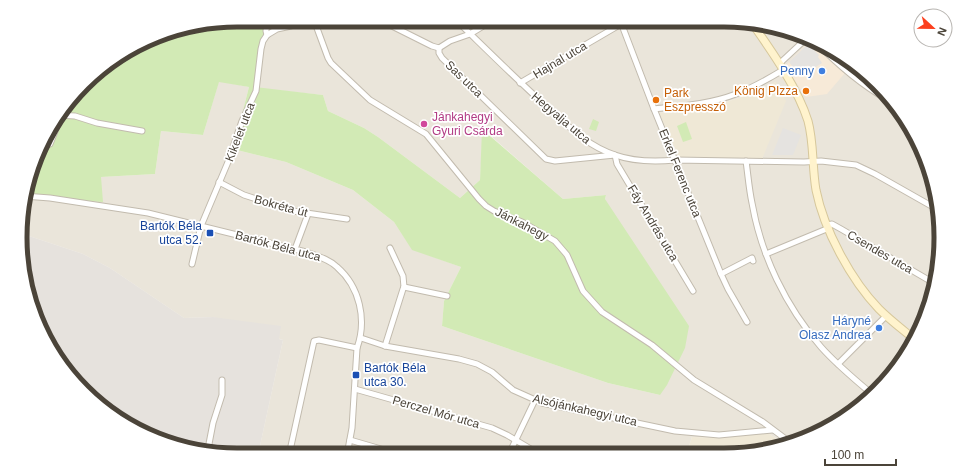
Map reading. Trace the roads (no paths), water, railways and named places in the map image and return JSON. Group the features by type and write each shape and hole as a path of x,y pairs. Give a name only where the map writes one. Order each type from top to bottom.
{"street":[{"name":"Kikelet utca","path":"192,264 201,226 228,162 242,121 256,91 261,49 267,35 266,27"},
{"path":"267,35 277,29 286,27"},
{"name":"Jánkahegy","path":"317,27 328,58 331,62 370,100 426,134 486,206 522,222 555,241 567,255 583,291 602,312 652,345 694,380 767,425 785,439"},
{"name":"Sas utca","path":"394,27 439,48 450,41 470,34 482,27"},
{"name":"Hegyalja utca","path":"463,27 520,83 583,138 598,148 615,155 635,160 655,162 675,160 813,161 856,165 931,206"},
{"name":"Hajnal utca","path":"520,83 613,27"},
{"name":"Erkel Ferenc utca","path":"623,27 654,109 721,274 747,322"},
{"path":"756,30 781,67 802,106 812,139 816,190 828,227 838,249 852,275 872,300 886,316 910,336"},
{"path":"654,109 698,104 721,99 756,85 781,67 803,43"},
{"name":"Sas utca","path":"439,48 439,53 442,58 546,159 551,161 559,161 615,155"},
{"path":"828,54 872,89"},
{"path":"66,115 75,116 97,123 142,131"},
{"path":"49,144 54,134"},
{"name":"Fáy András utca","path":"615,155 617,164 693,291"},
{"path":"746,161 752,203 766,254 778,282 799,317 820,346 867,391"},
{"name":"Bokréta út","path":"219,182 244,196 293,211 347,219"},
{"name":"Bartók Béla utca","path":"31,197 129,210 201,226 313,254 338,267 347,279 356,296 361,312 361,338 357,348 355,389 348,448"},
{"path":"295,249 308,214"},
{"name":"Csendes utca","path":"828,227 832,224 930,281"},
{"path":"766,254 828,227"},
{"path":"385,346 404,287 403,276 390,248"},
{"path":"721,274 752,258 753,261"},
{"path":"404,287 447,296"},
{"path":"838,364 886,316"},
{"name":"Alsójánkahegyi utca","path":"361,338 385,346 458,359 477,364 492,372 513,390 535,400 675,431 719,435 772,430"},
{"path":"291,448 314,342 320,340 357,348"},
{"path":"209,446 222,394 222,380"},
{"name":"Perczel Mór utca","path":"355,389 485,425 498,430 529,448"},
{"path":"512,448 535,400"},
{"path":"350,440 377,448"}],"place":[{"name":"Penny","path":"822,71"},
{"name":"König PIzza","path":"806,91"},
{"name":"Park Eszpresszó","path":"656,100"},
{"name":"Jánkahegyi Gyuri Csárda","path":"424,124"},
{"name":"Bartók Béla utca 52.","path":"210,233"},
{"name":"Háryné Olasz Andrea","path":"879,328"},
{"name":"Bartók Béla utca 30.","path":"356,375"}]}
